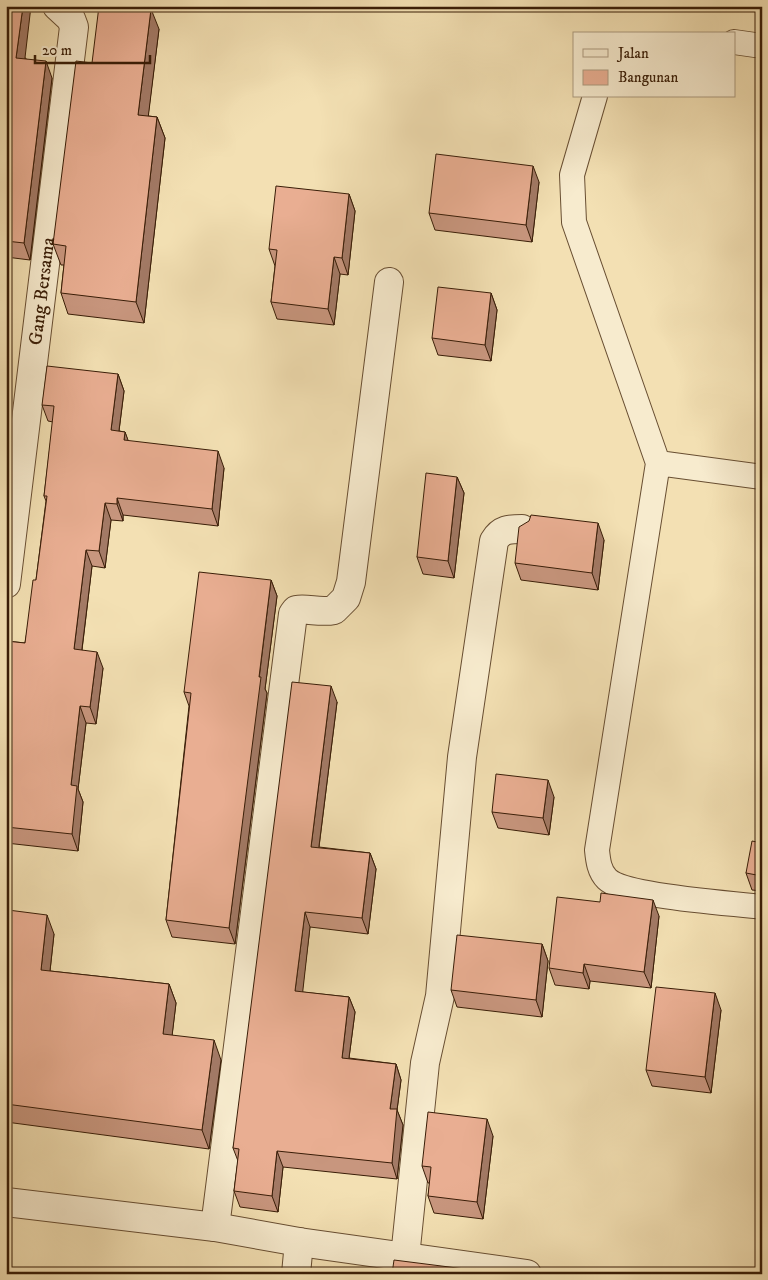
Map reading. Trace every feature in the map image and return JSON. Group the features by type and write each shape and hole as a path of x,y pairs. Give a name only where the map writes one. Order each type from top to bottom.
{"street":[{"name":"Gang Bersama","path":"6,584 74,28 71,20 57,6"},
{"path":"216,1226 293,614 296,610 300,609 313,612 334,610 346,598 351,582 390,282"},
{"path":"405,1257 425,1063 440,996 462,757 494,542 499,533 522,529"},
{"path":"6,1202 216,1226 299,1242 527,1274"},
{"path":"296,1274 299,1242"}],"lane":[{"path":"736,42 762,46"},
{"path":"593,98 572,175 574,222 658,463 597,850 598,860 602,873 608,880 628,890 762,907"},
{"path":"658,463 762,477"}],"building":[{"path":"6,6 23,6 16,58 46,61 24,243 6,241"},
{"path":"99,6 130,6 151,9 138,115 157,117 136,302 61,293 66,246 53,244 76,61 92,63"},
{"path":"436,154 533,166 526,225 429,213"},
{"path":"276,186 349,194 342,258 334,257 328,309 271,302 277,250 269,249"},
{"path":"438,287 491,293 485,345 432,338"},
{"path":"47,366 118,374 111,430 125,432 124,440 218,451 212,509 117,498 117,504 105,503 99,551 86,550 74,649 97,652 90,707 80,706 71,785 77,786 72,834 6,827 6,641 25,643 33,580 36,580 47,496 44,496 54,406 42,405"},
{"path":"426,473 457,477 448,561 417,557"},
{"path":"531,515 598,523 592,573 515,563 519,527 529,521"},
{"path":"199,572 271,580 259,677 261,677 229,928 166,920 191,693 184,692"},
{"path":"292,682 331,686 311,847 370,853 362,918 305,912 295,991 349,997 342,1058 396,1064 390,1109 397,1109 392,1163 277,1151 272,1196 234,1191 239,1149 233,1148"},
{"path":"496,774 548,780 543,818 492,812"},
{"path":"752,841 762,843 762,876 746,873"},
{"path":"601,893 653,900 644,972 584,964 583,973 549,968 557,897 600,902"},
{"path":"8,910 47,915 41,970 169,984 163,1034 214,1040 202,1130 6,1104 6,921"},
{"path":"457,935 542,944 536,1000 451,990"},
{"path":"656,987 715,993 705,1077 646,1070"},
{"path":"428,1112 487,1119 477,1202 428,1196 431,1167 422,1166"},
{"path":"394,1260 465,1269 464,1274 392,1274"}]}
